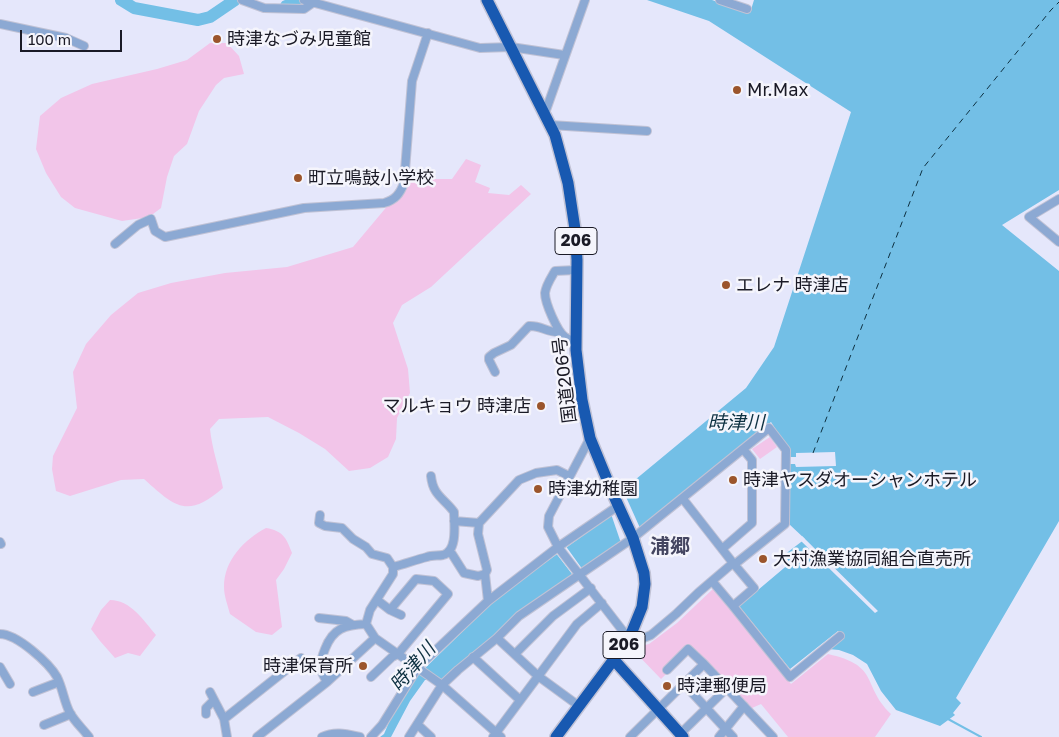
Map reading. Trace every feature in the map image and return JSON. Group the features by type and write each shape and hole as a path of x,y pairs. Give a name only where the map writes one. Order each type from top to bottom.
{"highway":[{"name":"国道206号","path":"487,0 555,135 568,183 575,229 576,342 582,400 590,438 633,538 642,564 645,584 642,607 629,639 556,737"},
{"path":"614,660 682,736"}],"street":[{"path":"304,0 480,48 511,47 564,55"},
{"path":"545,113 585,0"},
{"path":"720,0 747,9"},
{"path":"243,1 264,8 304,9 317,3"},
{"path":"0,24 66,38 84,46"},
{"path":"115,244 138,226 151,219 155,231 165,237 304,208 392,201 401,192 404,183 412,81 428,34"},
{"path":"550,125 647,131"},
{"path":"1059,199 1028,217 1059,242"},
{"path":"576,270 556,271 546,287 546,298 550,312 560,332 566,338 576,342"},
{"path":"495,372 489,360 490,356 511,345 529,326 537,326 552,332 560,332"},
{"path":"409,737 442,685 497,638 519,616 580,574 633,538 769,428 786,450 785,524 712,581 651,635 641,640 629,639 580,574 558,548 548,527 549,516 590,438"},
{"path":"722,549 752,523 752,460 743,449"},
{"path":"488,601 485,574 487,570 478,534 479,523 525,476 556,470 569,476"},
{"path":"393,567 403,566 433,555 443,555 449,552 455,538 454,512 436,492 432,485 431,476"},
{"path":"683,499 754,588 733,606"},
{"path":"371,737 382,725 419,668 488,601 618,506"},
{"path":"320,515 319,523 325,526 342,528 353,540 366,547 372,554 387,558 393,567 393,574 370,610 366,624 375,638 442,685 497,736 520,700 577,624 602,603"},
{"path":"454,521 479,523"},
{"path":"449,552 464,572 478,576 485,574"},
{"path":"371,677 392,657 398,654 448,594 434,581 416,579 390,610"},
{"path":"712,581 790,677 840,636"},
{"path":"515,654 553,616 590,588"},
{"path":"378,600 390,610 401,615"},
{"path":"319,618 346,621 353,625"},
{"path":"327,682 320,668 323,652 328,640 335,632 353,625 366,624"},
{"path":"0,634 9,635 31,650 56,676 71,714 89,737"},
{"path":"257,737 327,682 375,638"},
{"path":"497,638 538,676 579,706"},
{"path":"667,670 688,649 772,737"},
{"path":"224,719 301,658"},
{"path":"473,658 520,700"},
{"path":"630,737 704,664"},
{"path":"0,667 10,684"},
{"path":"33,692 59,682"},
{"path":"684,684 734,737"},
{"path":"682,736 727,688"},
{"path":"210,692 224,719 227,737"},
{"path":"206,714 206,708 214,700"},
{"path":"719,737 744,706"},
{"path":"44,725 71,714"},
{"path":"418,724 431,737"},
{"path":"322,737 330,733 360,737"}],"shaded area":[{"path":"210,43 227,43 239,56 244,74 224,78 216,85 199,111 187,144 174,156 167,177 161,208 149,217 122,221 75,208 61,197 46,173 36,149 40,116 61,98 92,84 187,60"},
{"path":"466,159 481,165 475,182 490,188 488,193 509,195 521,185 531,194 431,287 402,305 393,323 408,369 410,393 397,418 396,439 388,457 370,468 349,471 325,449 268,417 219,419 210,429 223,488 200,504 182,506 173,502 164,497 144,479 121,480 70,496 56,491 52,469 53,456 77,408 73,372 86,344 111,315 138,293 171,283 225,273 287,267 353,247 410,179 452,179"},
{"path":"770,437 777,447 760,459 752,449"},
{"path":"266,528 280,533 288,543 292,553 276,580 282,627 272,635 256,632 230,614 224,590 227,568 231,560 250,538"},
{"path":"714,588 791,684 828,654 856,664 868,678 882,704 891,714 875,737 788,737 761,704 752,708 710,664 705,663 692,649 661,679 634,651 641,646 649,644 677,623"},
{"path":"110,600 118,601 131,607 156,635 140,656 128,653 115,658 91,629 101,610"}],"water":[{"name":"時津川","path":"647,0 712,0 750,13 754,0 1059,0 1059,190 1002,225 1059,271 1059,521 956,698 961,703 953,713 955,715 940,726 896,710 881,691 867,664 853,655 839,650 828,649 844,636 838,631 790,669 739,606 790,563 784,555 805,539 789,524 788,449 771,422 620,544 494,638 443,680 425,680 410,701 391,737 380,737 384,734 390,720 418,675 500,595 609,517 624,489 746,388 774,347 851,112 709,21"}],"pier":[{"path":"835,452 836,466 796,467 795,464 786,464 786,457 796,457 796,453"},
{"path":"622,488 640,528 621,543 610,511"},
{"path":"802,536 878,611 875,613 800,540"},
{"path":"565,545 583,570 575,578 555,552"}],"waterway":[{"path":"121,0 134,8 198,20 210,17 235,0"},
{"path":"286,6 306,0"},
{"path":"948,719 981,737"}],"ferry route":[{"path":"813,453 923,168 1059,2"}],"place":[{"name":"時津なづみ児童館","path":"217,39"},
{"name":"Mr.Max","path":"737,90"},
{"name":"町立鳴鼓小学校","path":"298,178"},
{"name":"エレナ 時津店","path":"726,285"},
{"name":"マルキョウ 時津店","path":"541,406"},
{"name":"時津ヤスダオーシャンホテル","path":"733,480"},
{"name":"時津幼稚園","path":"538,489"},
{"name":"大村漁業協同組合直売所","path":"763,559"},
{"name":"時津保育所","path":"363,666"},
{"name":"時津郵便局","path":"667,686"}],"district":[{"name":"浦郷","path":"670,547"}]}
